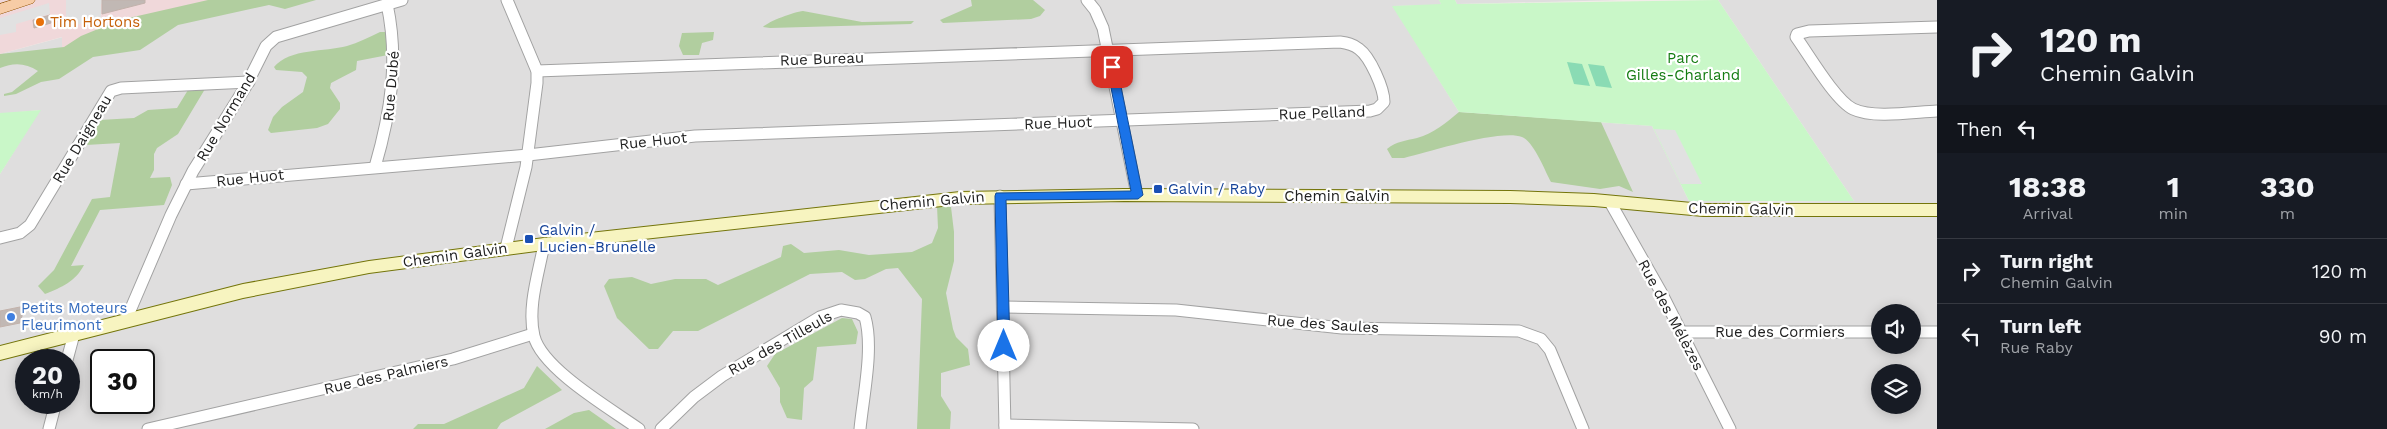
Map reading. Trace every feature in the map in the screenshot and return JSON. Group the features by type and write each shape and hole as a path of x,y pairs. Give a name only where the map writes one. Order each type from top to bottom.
{"main road":[{"path":"0,9 28,0"}],"street":[{"name":"Rue Normand","path":"126,320 170,215 186,184 248,82 266,46 276,38 402,0"},
{"path":"506,248 528,155 537,71 507,0"},
{"path":"1087,0 1100,19 1138,195"},
{"name":"Rue Dubé","path":"375,166 388,125 393,82 394,31 387,4"},
{"path":"1937,27 1809,31 1797,34 1796,38 1840,100 1853,109 1872,114 1937,111"},
{"name":"Rue Pelland","path":"1108,50 1346,42 1362,50 1384,97 1382,106 1370,111 1123,120"},
{"name":"Rue Bureau","path":"537,71 1108,50"},
{"name":"Rue Daigneau","path":"0,238 20,232 30,225 111,91 121,88 248,82"},
{"name":"Rue Huot","path":"186,184 375,166 528,155 695,136 1123,120"},
{"path":"1000,196 1004,307 1005,427 1193,429"},
{"name":"Chemin Galvin","path":"0,353 126,320 299,280 423,259 869,207 1000,196 1510,197 1610,202 1703,210 1937,210"},
{"name":"Rue des Mélèzes","path":"1610,202 1661,292 1730,429"},
{"path":"544,244 533,334 542,355 552,365 638,429"},
{"name":"Rue des Saules","path":"1004,307 1176,310 1342,328 1519,331 1541,339 1550,350 1583,429"},
{"name":"Rue des Tilleuls","path":"661,429 694,397 722,376 820,317 840,310 858,313 865,318 867,324 868,358 860,429"},
{"name":"Rue des Cormiers","path":"1681,332 1871,332"},
{"path":"1921,332 1937,332"},
{"path":"70,349 74,334"},
{"name":"Rue des Palmiers","path":"148,429 453,359 533,334"},
{"path":"49,429 53,414"}],"shaded area":[{"path":"0,0 249,0 62,49 62,37 0,54"},
{"path":"66,0 116,0 101,4 101,18 66,28"},
{"path":"249,0 1439,0 1442,5 1393,6 1459,112 1652,126 1689,201 1854,201 1718,0 1937,0 1937,429 0,429 0,174 40,110 0,114 0,54 63,37 62,49"},
{"path":"1455,0 1623,0 1457,4"},
{"path":"49,3 50,14 16,24 16,32 0,35 0,18"},
{"path":"1654,129 1675,130 1702,184 1681,184"}],"green space":[{"path":"208,0 316,0 285,9 269,5 178,25 140,50 93,57 59,79 41,82 16,94 4,96 4,94 12,92 38,71 20,64 0,68 0,54 64,47 81,36 120,20"},
{"path":"971,0 1033,0 1045,10 1040,16 1031,19 943,23 940,20 972,6"},
{"name":"Parc Gilles-Charland","path":"1439,0 1455,0 1457,4 1718,0 1854,201 1689,201 1652,126 1459,112 1392,6 1441,4"},
{"path":"803,11 862,22 914,21 911,24 763,27 782,17"},
{"path":"380,32 387,32 388,55 357,61 356,70 331,83 330,88 340,103 340,109 328,124 317,128 271,133 268,130 273,117 282,107 303,92 307,77 302,72 276,70 274,67 281,61 298,54 347,46"},
{"path":"714,32 713,40 702,43 699,55 683,55 679,46 682,33"},
{"path":"1567,62 1582,64 1590,86 1574,84"},
{"path":"1588,64 1604,66 1612,88 1596,86"},
{"path":"205,89 178,134 157,148 154,154 154,170 150,178 170,177 172,185 164,205 100,210 71,266 84,265 68,283 45,294 38,286 54,270 92,199 110,197 120,143 86,145 100,120 134,118 148,110 177,108 188,90"},
{"path":"41,110 0,174 0,113"},
{"path":"1459,112 1601,122 1633,192 1619,186 1600,189 1551,182 1531,145 1522,137 1512,135 1482,139 1404,158 1392,158 1387,149 1391,146 1429,133"},
{"path":"937,206 951,207 954,232 954,261 946,293 953,329 956,337 968,349 970,365 941,373 941,396 951,412 950,429 917,429 922,299 898,268 886,269 865,279 855,280 842,272 810,274 698,331 673,331 658,349 649,349 617,318 604,286 609,279 632,277 651,284 675,279 706,279 718,285 781,257 783,246 791,244 804,253 839,250 869,255 912,252 932,243 938,228"},
{"path":"842,318 852,319 858,332 856,344 817,347 813,380 804,388 802,420 787,418 780,402 780,388 767,366 775,354"},
{"path":"537,366 562,390 501,423 497,429 413,429 418,424 444,424 524,388"},
{"path":"589,410 616,429 545,429 574,413"}],"building":[{"path":"102,0 145,0 145,3 102,14"},
{"path":"50,15 51,23 34,28 33,20"},
{"name":"Petits Moteurs Fleurimont","path":"25,306 20,323 0,327 0,311"}],"place":[{"name":"Tim Hortons","path":"40,22"},
{"name":"Galvin / Raby","path":"1158,189"},
{"name":"Galvin / Lucien-Brunelle","path":"529,239"},
{"name":"Petits Moteurs Fleurimont","path":"11,317"}],"route":[{"path":"1004,346 1000,196 1138,195 1112,67"}]}
